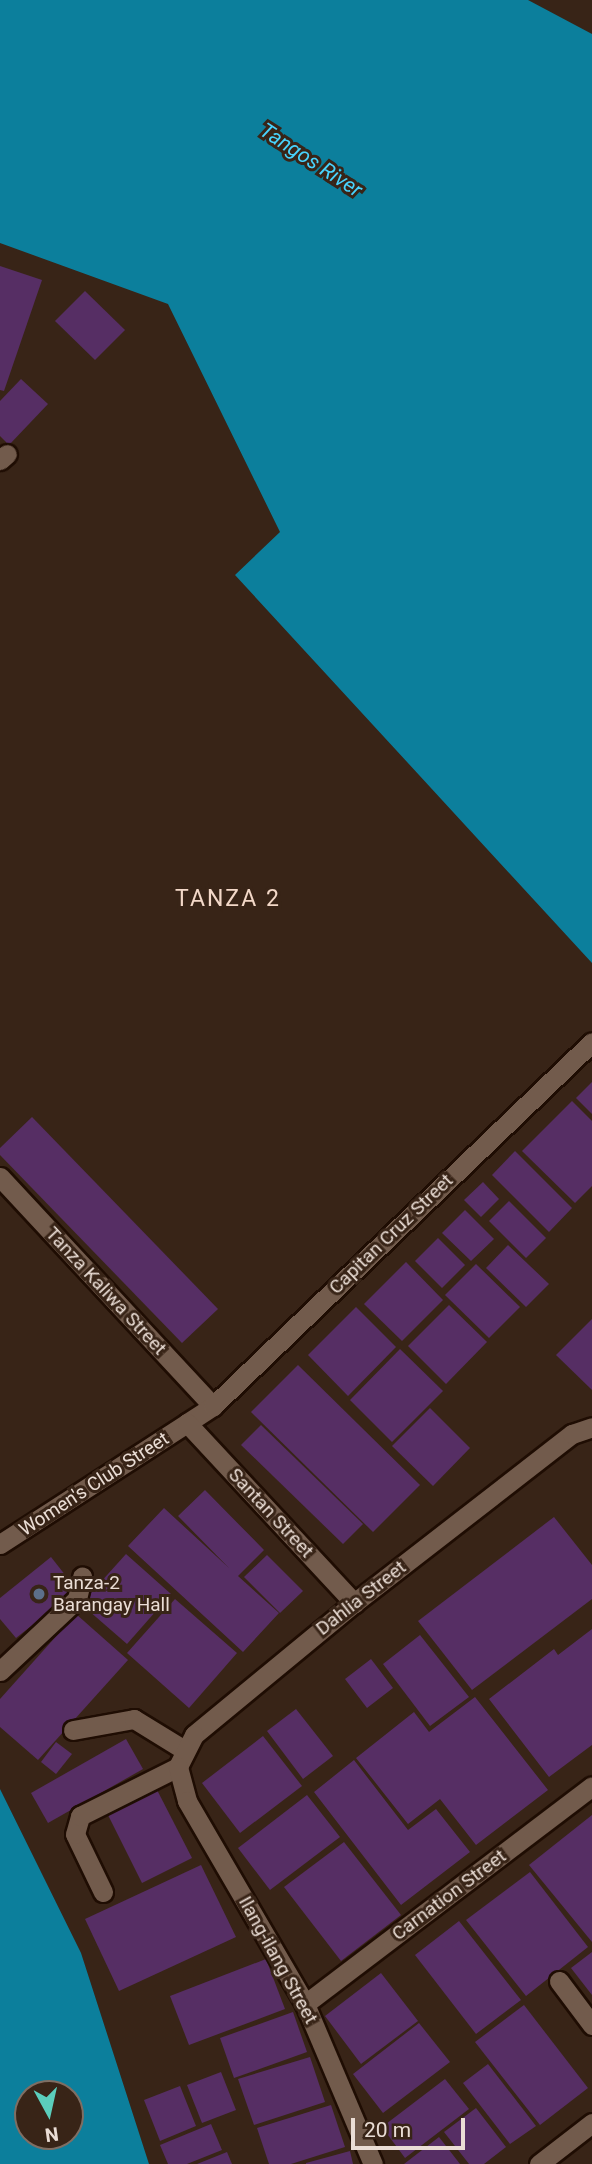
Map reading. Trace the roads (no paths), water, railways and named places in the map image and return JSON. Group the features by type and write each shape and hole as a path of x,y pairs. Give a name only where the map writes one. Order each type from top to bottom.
{"street":[{"name":"Capitan Cruz Street","path":"187,1423 213,1406 592,1042"},
{"name":"Tanza Kaliwa Street","path":"0,1177 213,1406"},
{"name":"Women's Club Street","path":"0,1544 187,1423"},
{"name":"Santan Street","path":"187,1423 354,1603"},
{"name":"Dahlia Street","path":"103,1892 75,1833 80,1816 181,1758 244,1690 572,1434 592,1427"},
{"path":"0,1671 77,1599 82,1577"},
{"path":"73,1730 134,1719 181,1758"},
{"name":"Ilang-ilang Street","path":"181,1758 187,1801 306,2004 373,2164"},
{"name":"Carnation Street","path":"306,2004 592,1786"},
{"path":"559,1981 592,2025"},
{"path":"539,2164 592,2123"}],"water":[{"name":"Tangos River","path":"0,0 528,0 592,34 592,963 235,575 280,532 168,304 0,243"},
{"path":"0,1789 81,1953 149,2164 0,2164"}],"place":[{"name":"Tanza-2 Barangay Hall","path":"39,1594"}],"district":[{"name":"TANZA 2","path":"228,899"}]}
